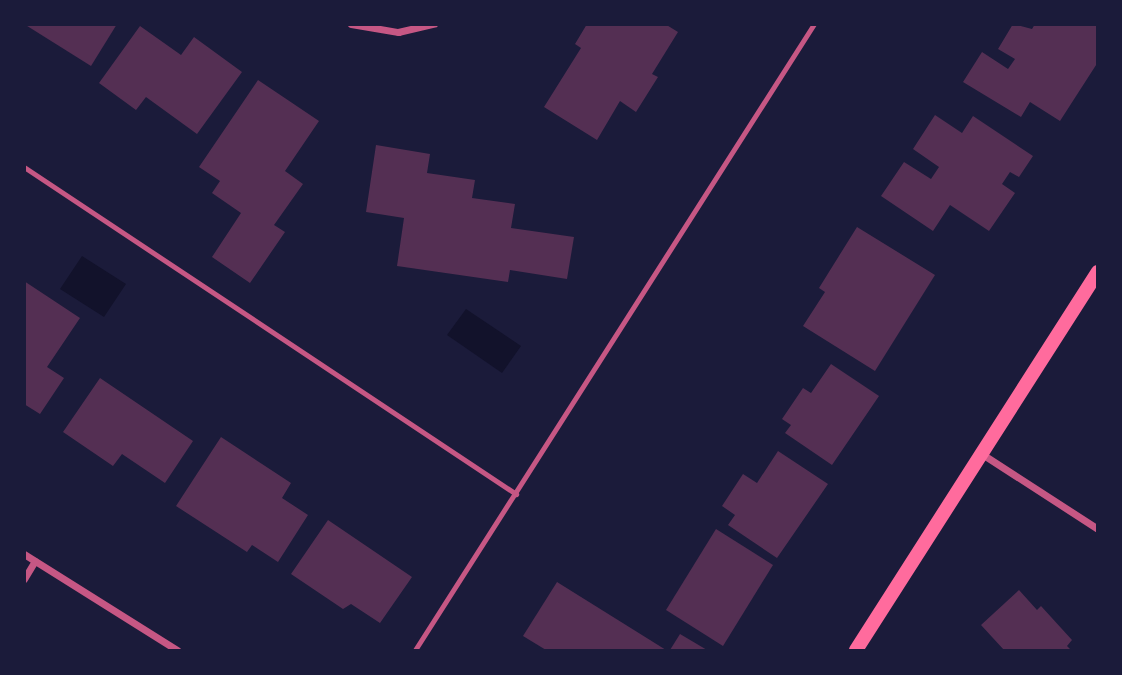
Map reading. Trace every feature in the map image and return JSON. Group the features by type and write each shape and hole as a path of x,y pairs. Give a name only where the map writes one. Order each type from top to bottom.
{"main road":[{"path":"856,650 1097,272"}],"street":[{"path":"351,24 398,32 434,24"},
{"path":"982,453 1097,529"},
{"path":"24,554 177,650"},
{"path":"24,579 35,561"}],"lane":[{"path":"415,650 814,24"},
{"path":"24,167 516,494"}],"shaded area":[{"path":"82,256 126,284 104,317 60,289"},
{"path":"466,309 521,346 502,373 447,335"}],"building":[{"path":"24,24 117,24 91,66"},
{"path":"587,24 665,24 678,32 652,74 658,77 636,112 620,101 597,140 544,107 581,48 575,44"},
{"path":"1013,24 1032,29 1035,24 1098,24 1098,62 1060,121 1030,102 1021,117 963,82 982,52 1008,69 1015,59 998,49"},
{"path":"140,26 181,55 194,37 242,72 197,134 146,97 136,110 99,83"},
{"path":"258,80 319,121 285,171 303,184 274,225 285,232 250,283 212,257 241,213 212,193 220,181 199,167"},
{"path":"935,115 962,133 973,116 1033,156 1019,177 1010,172 1002,184 1015,193 989,231 950,205 933,231 881,196 904,162 931,179 939,167 913,149"},
{"path":"376,145 430,154 427,173 475,180 472,198 515,204 511,228 574,237 567,279 510,270 508,282 397,266 404,218 366,212"},
{"path":"857,227 935,275 875,371 803,326 825,292 819,288"},
{"path":"24,281 80,318 47,367 64,378 40,414 24,404"},
{"path":"831,364 879,396 832,465 785,433 791,425 782,419 803,388 811,393"},
{"path":"100,378 193,441 165,483 122,454 113,466 63,432"},
{"path":"221,437 291,483 282,498 308,515 278,562 252,545 247,552 176,506"},
{"path":"778,451 828,484 777,558 728,525 735,515 722,506 743,474 757,483"},
{"path":"328,520 412,577 380,623 351,604 343,609 291,574"},
{"path":"716,529 773,565 723,646 666,610"},
{"path":"557,582 666,650 546,650 523,636"},
{"path":"1019,590 1037,610 1041,606 1072,640 1067,646 1071,650 1004,650 981,625"},
{"path":"680,634 707,650 670,650"}]}
